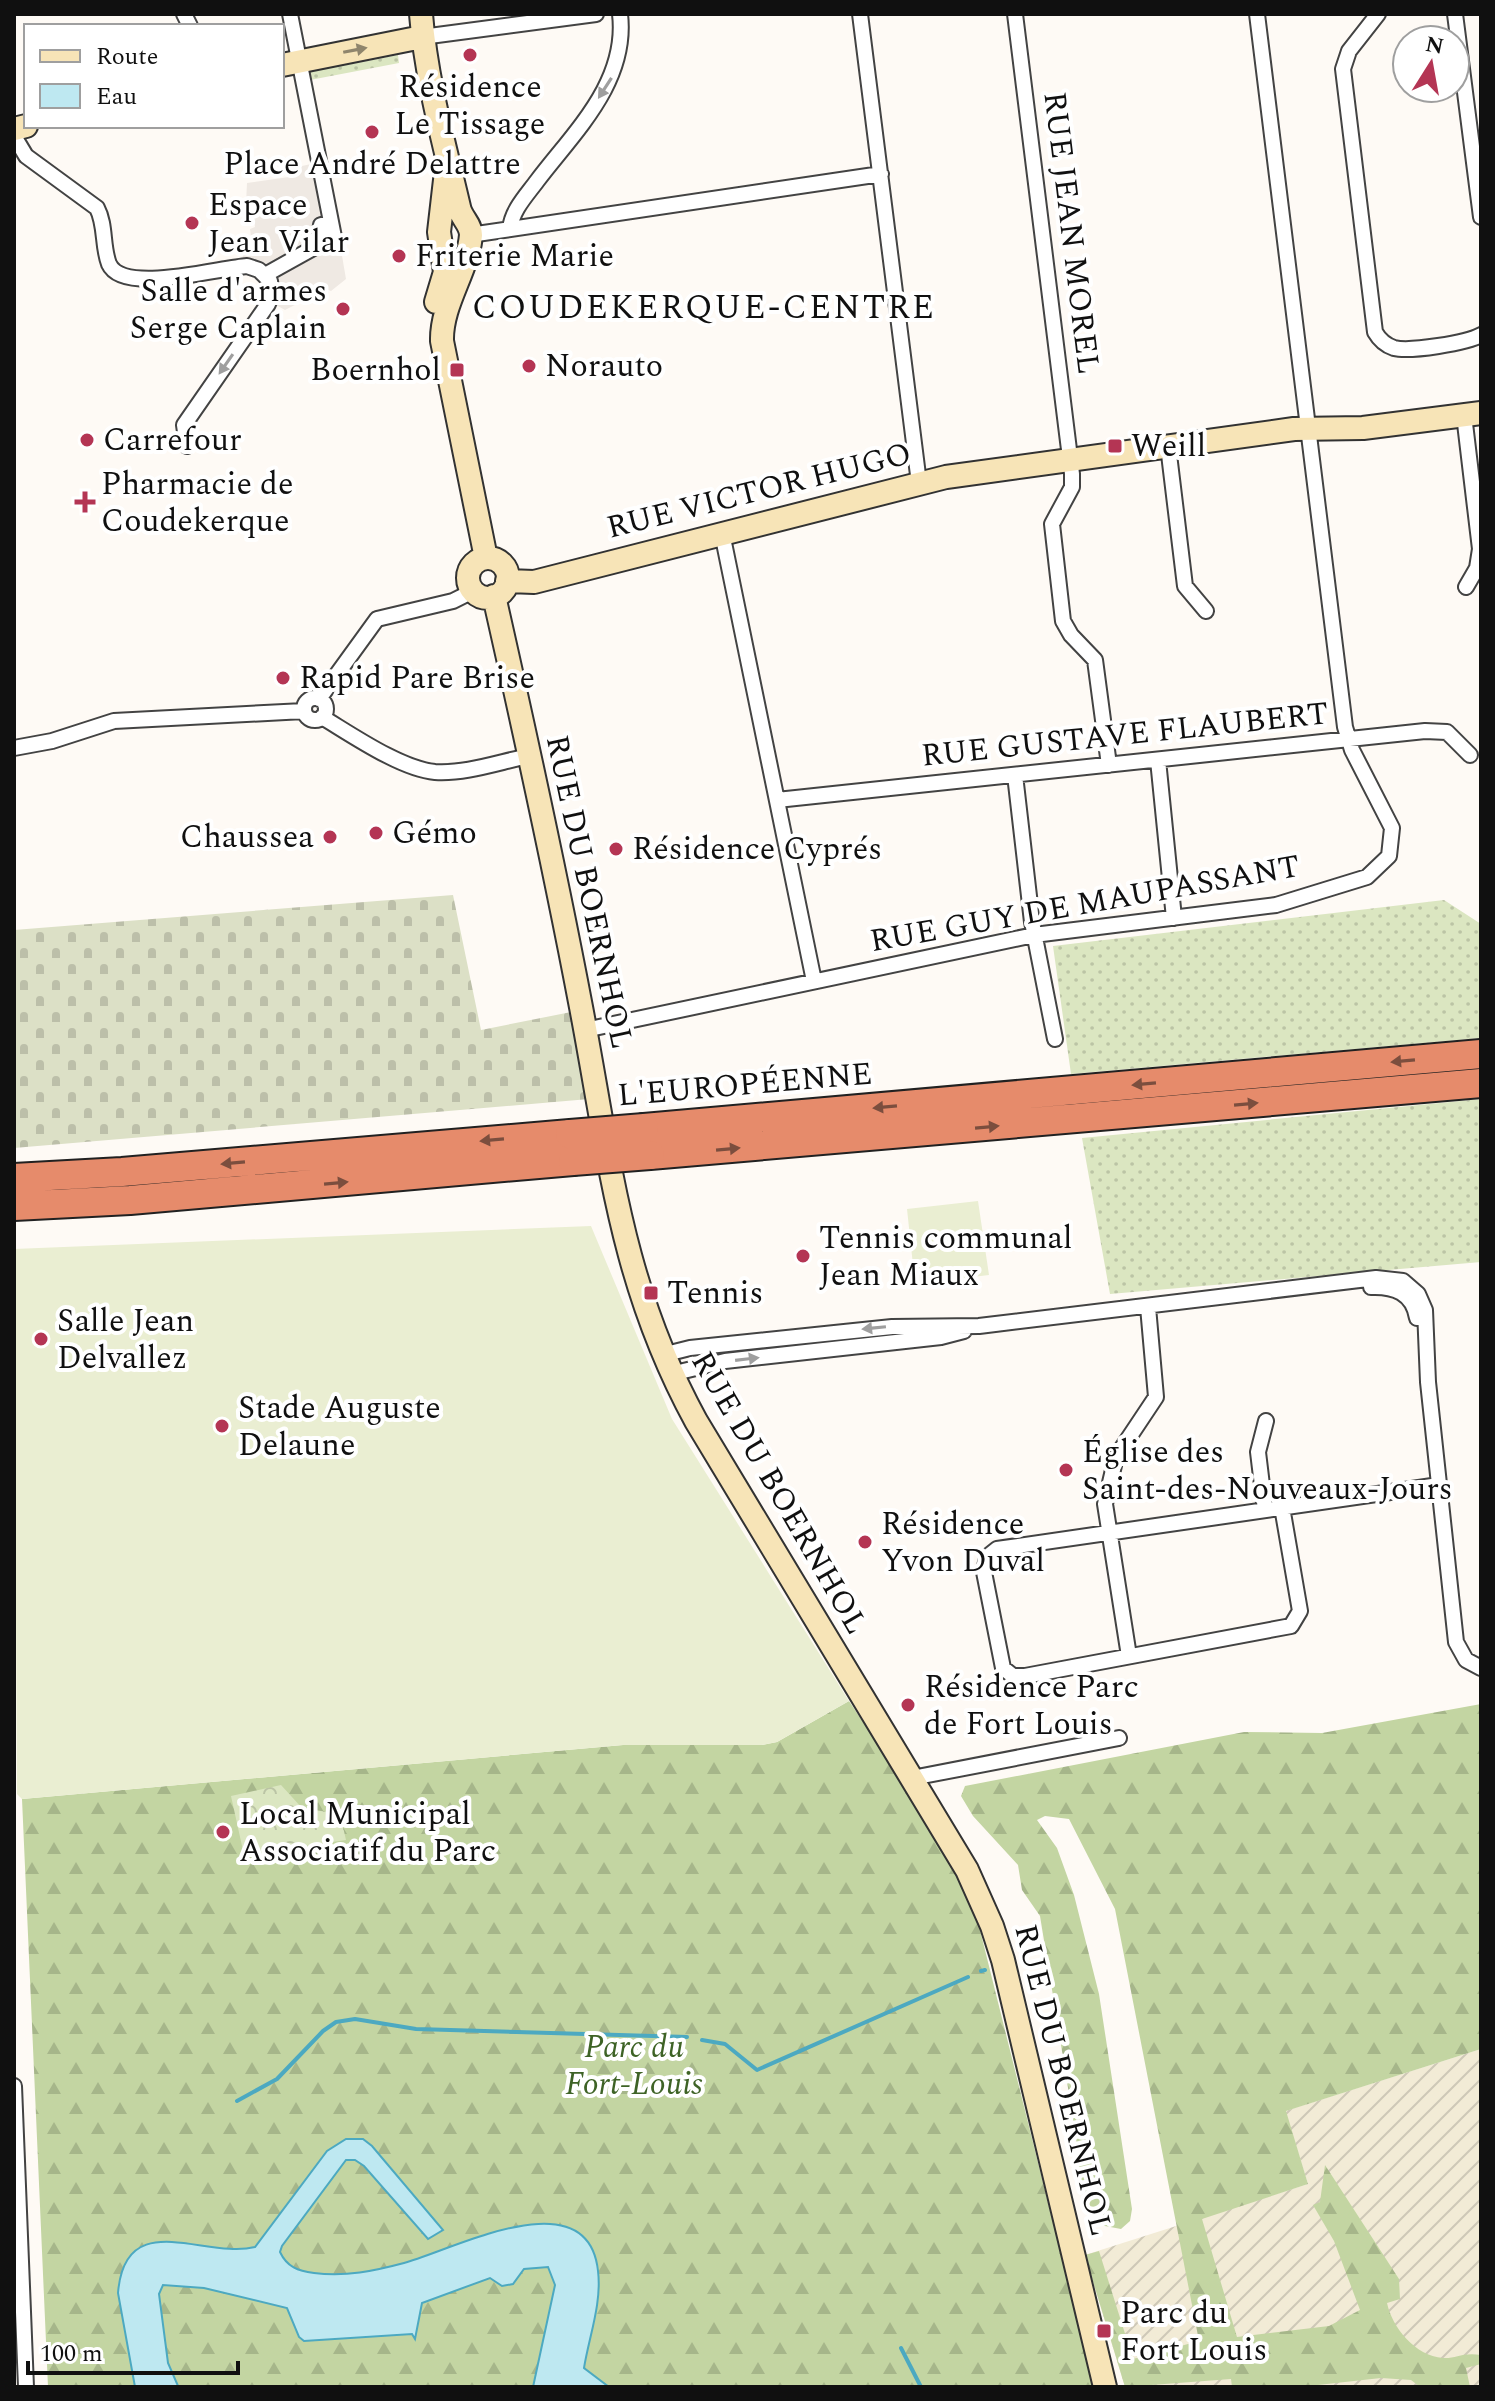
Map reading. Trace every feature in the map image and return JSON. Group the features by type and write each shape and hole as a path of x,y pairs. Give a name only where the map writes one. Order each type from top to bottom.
{"highway":[{"name":"L'EUROPÉENNE","path":"14,1178 571,1148 1481,1054"},
{"name":"L'EUROPÉENNE","path":"647,1141 1481,1083"},
{"name":"L'EUROPÉENNE","path":"14,1206 258,1190 571,1148"},
{"path":"14,1171 55,1176"},
{"path":"14,1219 98,1213 258,1190"}],"street":[{"path":"290,14 290,63 306,98 335,242"},
{"path":"410,14 422,37"},
{"path":"421,14 446,184 457,232 442,331 486,558"},
{"path":"290,63 422,37 596,14"},
{"path":"510,229 519,205 610,83 621,48 620,14"},
{"path":"860,14 919,483"},
{"name":"RUE JEAN MOREL","path":"1015,14 1071,462 1072,487 1052,524 1063,621 1067,631 1095,660 1109,765"},
{"name":"RUE GUY DE MAUPASSANT","path":"585,1030 1034,935 1276,905 1362,879 1382,866 1392,845 1390,822 1348,739 1257,14"},
{"path":"1378,14 1349,51 1343,69 1375,332 1385,344 1401,349 1468,341 1481,335"},
{"path":"1455,14 1476,139 1481,217"},
{"path":"14,136 26,156 97,208 112,268 122,277 137,280 244,266 265,275 273,287 270,301 184,425 187,446"},
{"path":"457,232 510,229 881,174"},
{"path":"265,275 317,246 321,225 331,223"},
{"path":"1466,587 1477,568 1480,549 1473,414"},
{"name":"RUE VICTOR HUGO","path":"491,589 534,582 919,483 1029,466 1308,436 1473,414"},
{"path":"1168,450 1185,586 1206,611"},
{"path":"722,533 814,981"},
{"path":"304,711 308,700 319,699 377,619 491,589 503,565 486,558 476,562 469,570 468,581 491,589"},
{"name":"RUE DU BOERNHOL","path":"491,589 585,1030 620,1229 637,1290 666,1364 703,1433 973,1881 996,1937 1105,2387"},
{"path":"319,699 326,708 322,717"},
{"path":"304,711 310,719 322,717 406,763 428,771 458,771 529,756"},
{"path":"14,748 58,739 114,721 304,711"},
{"name":"RUE GUSTAVE FLAUBERT","path":"777,800 1440,731 1451,735 1470,755"},
{"path":"1158,760 1174,918"},
{"path":"1015,775 1034,935 1055,1039"},
{"path":"666,1364 690,1348 883,1327 979,1326 1322,1288 1382,1287 1412,1294 1428,1382 1456,1642 1466,1660 1481,1668"},
{"path":"1129,1656 1105,1504 1113,1464 1156,1397 1148,1307"},
{"path":"666,1364 725,1361 941,1337 979,1326"},
{"path":"1265,1510 1258,1452 1266,1421"},
{"path":"1282,1507 1299,1605 1297,1619 1287,1628 1013,1676 1001,1665 985,1577 990,1553 1002,1547 1108,1535 1282,1507 1439,1485"},
{"path":"912,1778 1119,1738"},
{"path":"14,2086 26,2387"}],"shaded area":[{"path":"326,162 346,279 331,291 326,289 285,310 276,305 280,289 274,272 257,260 243,258 240,239 251,237 250,229 255,227 252,204 246,204 247,183 296,176 302,166 311,164 316,186"},
{"path":"1481,2049 1481,2387 1125,2387 1085,2255 1308,2184 1285,2111"}],"green space":[{"path":"398,55 399,63 310,80 305,73"},
{"path":"453,895 481,1030 571,1012 589,1099 14,1148 14,930"},
{"path":"1444,900 1481,924 1481,1038 1071,1074 1053,946"},
{"path":"1481,1099 1481,1262 1110,1294 1082,1138"},
{"path":"978,1201 989,1275 915,1284 907,1209"},
{"path":"591,1226 672,1419 849,1701 777,1742 762,1745 623,1745 22,1799 17,1794 14,1249"},
{"name":"Parc du Fort-Louis","path":"849,1701 906,1787 973,1902 1094,2387 48,2387 22,1799 623,1745 762,1745 777,1742"},
{"path":"1481,1704 1481,2049 1286,2111 1308,2184 1202,2219 1237,2337 1329,2326 1360,2310 1334,2241 1313,2205 1320,2202 1325,2165 1399,2279 1400,2299 1387,2303 1394,2321 1406,2339 1433,2356 1481,2355 1481,2364 1466,2368 1470,2387 1420,2387 1411,2380 1381,2378 1300,2387 1232,2387 1231,2379 1125,2387 1085,2255 1099,2251 1133,2359 1199,2341 1115,1909 1069,1819 1045,1816 1037,1820 1057,1848 1074,1895 1099,1994 1132,2209 1130,2221 1121,2229 1105,2226 1089,2213 1080,2187 1076,2137 1040,1916 1022,1890 1018,1865 973,1816 961,1796 965,1786 1244,1732 1322,1733"},
{"path":"281,1785 302,1808 340,1814 346,1840 244,1855 231,1796"}],"water":[{"path":"346,2139 363,2139 372,2146 443,2230 428,2239 364,2166 355,2160 346,2160 282,2246 280,2252 286,2261 308,2272 360,2272 404,2263 516,2227 545,2224 570,2228 589,2243 598,2271 597,2308 584,2368 609,2387 533,2387 555,2285 548,2267 524,2269 513,2284 502,2286 490,2278 422,2303 415,2339 412,2334 304,2341 299,2337 287,2308 204,2288 163,2285 159,2294 168,2363 178,2386 191,2387 135,2387 118,2293 124,2266 135,2251 152,2243 171,2242 235,2249 255,2247 327,2151"}],"waterway":[{"path":"981,1971 985,1970"},
{"path":"702,2040 725,2044 757,2070 968,1977"},
{"path":"237,2101 277,2079 323,2031 336,2022 355,2019 416,2029 687,2037"},
{"path":"901,2348 921,2387"}],"place":[{"name":"Résidence Le Tissage","path":"470,55"},
{"name":"Place André Delattre","path":"372,132"},
{"name":"Espace Jean Vilar","path":"192,223"},
{"name":"Friterie Marie","path":"399,256"},
{"name":"Salle d'armes Serge Caplain","path":"343,309"},
{"name":"Norauto","path":"529,366"},
{"name":"Boernhol","path":"457,370"},
{"name":"Carrefour","path":"87,440"},
{"name":"Weill","path":"1115,446"},
{"name":"Pharmacie de Coudekerque","path":"85,502"},
{"name":"Rapid Pare Brise","path":"283,678"},
{"name":"Gémo","path":"376,833"},
{"name":"Chaussea","path":"330,837"},
{"name":"Résidence Cyprés","path":"616,849"},
{"name":"Tennis communal Jean Miaux","path":"803,1256"},
{"name":"Tennis","path":"651,1293"},
{"name":"Salle Jean Delvallez","path":"41,1339"},
{"name":"Stade Auguste Delaune","path":"222,1426"},
{"name":"Église des Saint-des-Nouveaux-Jours","path":"1066,1470"},
{"name":"Résidence Yvon Duval","path":"865,1542"},
{"name":"Résidence Parc de Fort Louis","path":"908,1705"},
{"name":"Local Municipal Associatif du Parc","path":"223,1832"},
{"name":"Parc du Fort Louis","path":"1104,2331"}],"district":[{"name":"COUDEKERQUE-CENTRE","path":"704,308"}]}
